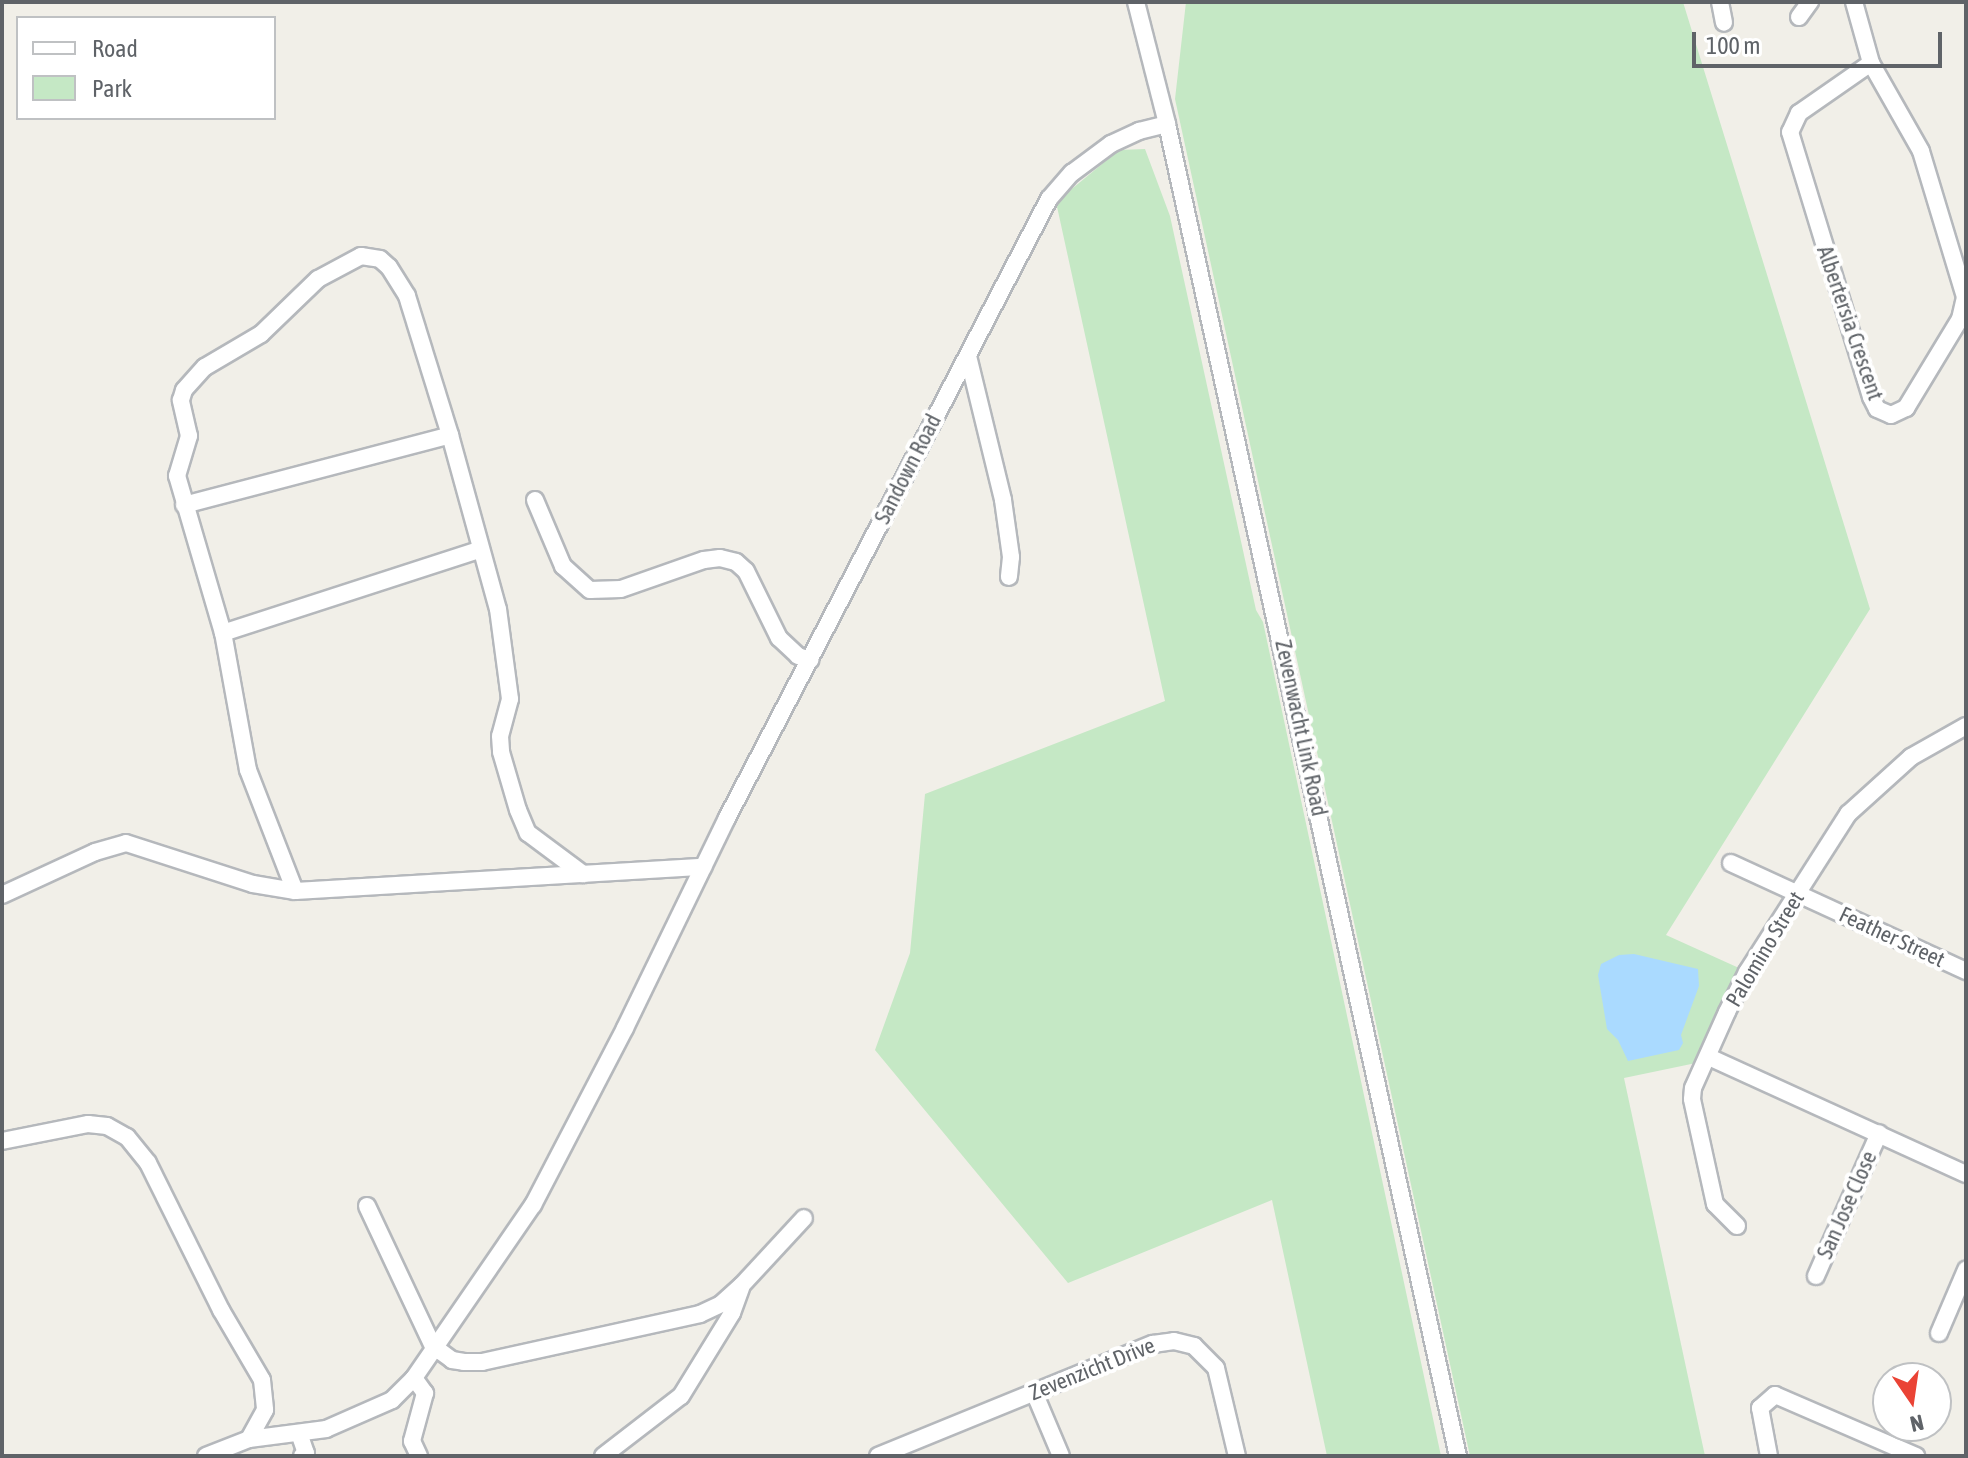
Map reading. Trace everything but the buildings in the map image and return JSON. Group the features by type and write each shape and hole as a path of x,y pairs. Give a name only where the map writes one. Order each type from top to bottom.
{"street":[{"name":"Zevenwacht Link Road","path":"1136,2 1167,124 1458,1456"},
{"path":"1720,2 1724,23"},
{"path":"1799,17 1810,2"},
{"name":"Albertersia Crescent","path":"1854,2 1871,63 1921,151 1965,297 1960,319 1906,408 1891,415 1877,409 1871,397 1790,132 1799,113 1871,63"},
{"name":"Sandown Road","path":"206,1456 249,1439 326,1429 350,1420 392,1400 414,1378 433,1346 533,1205 625,1028 703,867 1049,199 1072,173 1111,144 1139,131 1167,124"},
{"path":"295,891 248,770 223,633 177,476 189,436 181,400 184,390 205,367 268,329 318,279 361,256 380,259 407,296 450,435 498,609 510,699 500,736 501,752 518,810 528,833 583,874"},
{"path":"968,356 1003,500 1011,557 1009,577"},
{"path":"184,505 450,435"},
{"path":"535,500 563,566 590,590 621,589 704,560 720,558 736,562 746,571 779,638 798,656 810,660"},
{"path":"223,633 481,549"},
{"name":"Palomino Street","path":"1737,1226 1715,1204 1694,1112 1693,1088 1747,972 1848,814 1911,757 1966,726"},
{"path":"2,895 95,852 126,843 253,884 295,891 703,867"},
{"name":"Feather Street","path":"1731,863 1966,971"},
{"path":"1709,1057 1966,1174"},
{"path":"2,1141 88,1124 107,1126 127,1137 148,1163 221,1310 262,1380 265,1410 249,1439"},
{"name":"San Jose Close","path":"1816,1276 1879,1133"},
{"path":"367,1206 433,1346 452,1360 482,1362 546,1346 681,1320 721,1304 804,1218"},
{"path":"1939,1333 1966,1270"},
{"path":"603,1456 681,1396 732,1313 742,1285"},
{"name":"Zevenzicht Drive","path":"890,1454 1153,1344 1185,1342 1203,1352 1216,1368 1237,1456"},
{"path":"414,1378 425,1393 412,1441 419,1456"},
{"path":"1034,1392 1061,1456"},
{"path":"1769,1456 1760,1408 1775,1395 1910,1455"},
{"path":"299,1433 306,1453 302,1456"}],"green space":[{"path":"1186,2 1683,2 1870,609 1666,935 1739,968 1696,1063 1624,1078 1705,1456 1470,1456 1175,99"},
{"path":"1145,149 1170,216 1256,610 1263,622 1441,1456 1327,1456 1272,1200 1068,1283 875,1050 910,953 925,794 1165,701 1056,202 1119,150"}],"water":[{"path":"1634,954 1698,969 1699,986 1681,1035 1683,1043 1679,1050 1628,1061 1618,1040 1607,1029 1598,975 1601,964 1619,955"}]}
